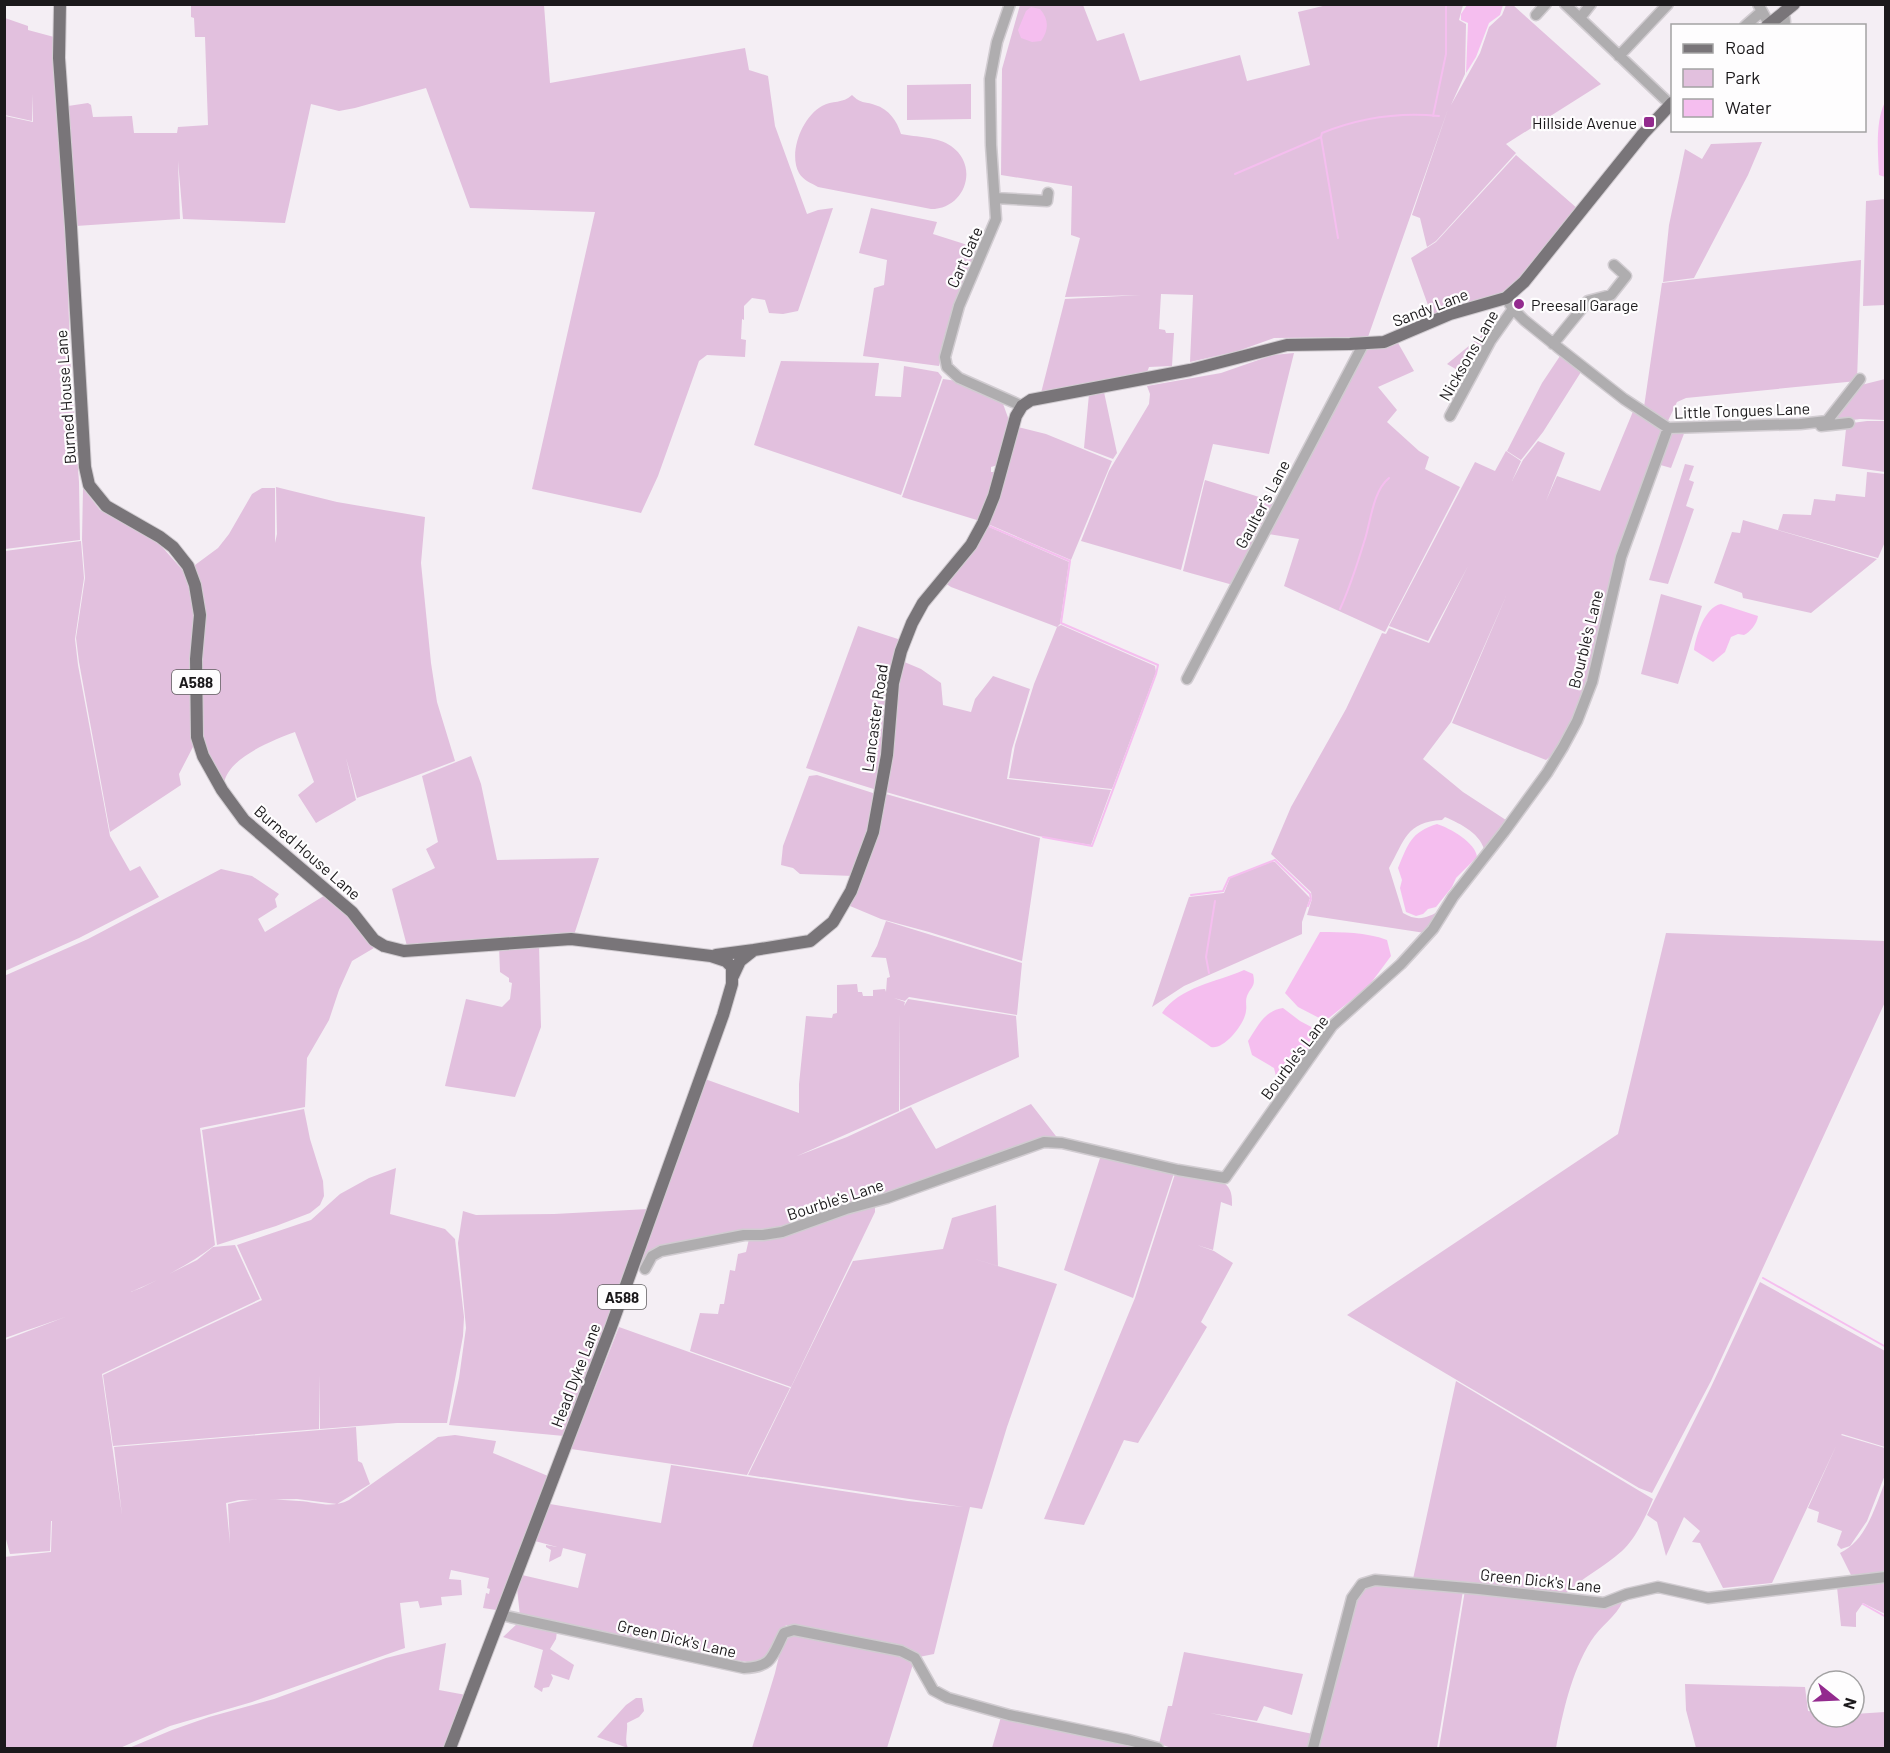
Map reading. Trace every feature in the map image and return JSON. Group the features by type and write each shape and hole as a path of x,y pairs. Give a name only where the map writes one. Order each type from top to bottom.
{"main road":[{"name":"Burned House Lane","path":"60,4 59,58 85,466 89,485 105,506 153,532 173,547 188,566 197,592 200,615 196,659 197,737 203,756 222,790 244,820 352,912 374,940 384,946 404,951 571,939 711,956"},
{"path":"1773,24 1789,8"},
{"name":"Sandy Lane","path":"1022,406 1031,400 1217,364 1287,345 1384,342 1450,314 1509,304 1524,282 1669,102"},
{"name":"Lancaster Road","path":"711,956 810,941 833,922 851,891 873,832 887,755 893,683 901,651 923,603 971,545 983,523 994,496 1016,416 1022,406"},
{"path":"733,976 741,961 754,950"},
{"path":"711,956 726,961 732,968 733,976"},
{"name":"Head Dyke Lane","path":"450,1749 659,1197 723,1015 733,976"}],"street":[{"name":"Cart Gate","path":"1010,4 996,42 990,79 990,134 996,219 959,306 945,357 947,367 959,378 1022,406"},
{"path":"1536,15 1546,4"},
{"path":"1565,4 1669,102"},
{"path":"1580,18 1592,4"},
{"path":"1619,56 1668,4"},
{"path":"1747,24 1760,8 1771,24"},
{"path":"995,198 1047,201 1048,193"},
{"path":"1553,344 1588,301 1611,295 1626,276 1614,265"},
{"name":"Little Tongues Lane","path":"1509,304 1553,344 1626,400 1668,428 1827,421 1860,379"},
{"name":"Nicksons Lane","path":"1450,416 1509,304"},
{"name":"Gaulter's Lane","path":"1187,679 1364,343"},
{"path":"1749,426 1771,429 1849,423"},
{"name":"Bourble's Lane","path":"645,1269 652,1256 661,1251 744,1235 782,1232 846,1209 887,1198 1044,1142 1062,1143 1178,1170 1225,1178 1332,1026 1401,964 1433,929 1453,897 1504,832 1563,747 1577,721 1592,682 1621,557 1668,428"},
{"name":"Green Dick's Lane","path":"1313,1749 1352,1598 1362,1584 1375,1580 1605,1603 1627,1594 1658,1587 1708,1598 1886,1577"},
{"name":"Green Dick's Lane","path":"501,1615 744,1668 759,1667 771,1660 784,1633 794,1630 901,1651 915,1658 933,1690 948,1698 1009,1715 1128,1740 1158,1749"}],"green space":[{"path":"191,5 544,5 550,83 745,48 749,70 768,76 775,126 807,214 833,208 798,311 783,314 769,313 765,300 752,298 744,306 744,320 742,319 741,339 746,340 745,357 707,355 699,361 658,476 641,513 532,489 595,212 470,208 426,88 339,111 311,104 285,223 183,219 178,161 180,219 76,226 68,106 88,103 91,105 93,117 132,116 134,133 177,133 178,127 208,125 205,37 195,37"},
{"path":"1020,5 1083,5 1097,41 1124,33 1140,81 1240,55 1247,81 1310,65 1298,12 1327,5 1463,5 1459,20 1466,24 1465,74 1451,105 1480,53 1489,27 1502,15 1506,5 1513,5 1601,84 1506,144 1516,153 1436,241 1427,247 1420,218 1412,215 1448,109 1368,337 1274,338 1238,351 1190,362 1193,295 1161,294 1159,329 1165,330 1166,333 1174,333 1172,366 1149,367 1146,375 1041,393 1065,299 1141,295 1065,297 1080,238 1071,235 1072,186 1001,175 1002,69"},
{"path":"5,18 28,26 28,30 54,37 66,237 71,376 79,482 80,540 5,549 5,116 33,122 32,94 32,121 5,115"},
{"path":"971,84 971,119 907,120 907,85"},
{"path":"852,95 888,113 895,120 901,134 946,143 960,154 965,164 965,185 953,202 931,209 818,187 803,178 796,165 795,156 799,136 808,118 822,106 845,100"},
{"path":"1762,142 1748,175 1694,278 1663,282 1669,225 1685,149 1702,159 1711,144"},
{"path":"1516,155 1578,209 1522,277 1505,292 1433,319 1411,258 1436,242"},
{"path":"1885,199 1885,305 1863,306 1866,201"},
{"path":"871,208 937,222 933,234 977,248 954,304 939,366 863,356 874,288 884,285 887,260 859,253"},
{"path":"1861,260 1857,381 1686,398 1677,402 1666,425 1644,407 1662,283"},
{"path":"1493,326 1497,327 1466,375 1447,364"},
{"path":"1398,343 1414,371 1378,387 1397,410 1387,422 1429,457 1425,469 1460,487 1385,632 1284,586 1299,539 1268,534 1364,350"},
{"path":"1294,353 1269,454 1213,444 1181,570 1081,541 1109,471 1149,404 1150,394 1147,386 1221,373 1273,355"},
{"path":"1560,356 1581,372 1543,432 1521,460 1507,451 1542,383"},
{"path":"781,361 879,363 875,396 901,397 904,366 938,372 942,377 901,495 754,445"},
{"path":"943,379 957,381 1002,401 1010,423 998,465 991,467 991,472 996,472 980,521 902,497"},
{"path":"1885,379 1885,420 1860,419 1830,423 1861,385"},
{"path":"1104,392 1117,453 1113,459 1084,448 1089,394"},
{"path":"1634,409 1662,429 1663,433 1593,676 1559,749 1546,760 1452,723 1507,594 1451,722 1423,759 1463,792 1509,822 1485,853 1480,840 1475,835 1464,826 1445,817 1442,820 1421,824 1408,834 1389,868 1403,913 1422,918 1441,910 1425,933 1307,915 1312,899 1311,892 1271,854 1291,807 1346,709 1382,633 1386,634 1389,628 1429,643 1468,566 1428,641 1389,626 1475,462 1495,471 1506,451 1521,461 1512,481 1523,460 1538,441 1565,453 1546,501 1557,476 1600,491"},
{"path":"1885,421 1885,472 1842,466 1846,429 1852,428 1852,423"},
{"path":"1018,427 1046,434 1112,461 1071,560 988,524"},
{"path":"1672,431 1685,431 1671,468 1657,464"},
{"path":"1685,464 1694,466 1689,480 1694,482 1686,506 1694,509 1668,584 1649,580"},
{"path":"1867,472 1885,474 1885,542 1878,558 1778,530 1783,514 1811,515 1814,499 1835,501 1836,494 1865,497"},
{"path":"1205,480 1278,503 1233,585 1183,571"},
{"path":"276,487 337,502 425,517 421,563 431,663 437,702 455,761 357,798 346,758 356,800 316,823 298,795 314,782 295,732 264,745 242,758 233,766 224,784 202,743 192,569 218,548 229,534 252,494 262,488 275,488 275,543 277,534"},
{"path":"83,488 100,510 156,540 186,574 196,610 194,745 179,774 181,785 110,832 76,638 85,578 82,540"},
{"path":"1743,520 1877,559 1811,613 1743,598 1742,593 1714,583 1732,532 1740,533"},
{"path":"987,526 1069,562 1060,624 1057,627 945,583"},
{"path":"81,541 84,578 75,639 110,836 130,871 140,866 159,897 79,938 5,971 5,551"},
{"path":"1661,594 1702,606 1678,684 1641,674"},
{"path":"1061,625 1155,666 1156,672 1112,789 1009,778 1015,745 1034,684 1057,627"},
{"path":"858,626 901,640 885,725 877,790 806,768"},
{"path":"902,661 921,669 941,683 943,705 971,712 975,699 993,676 1030,689 1012,749 1007,779 1111,790 1091,845 1038,836 886,792"},
{"path":"471,756 481,784 497,860 599,858 574,935 407,946 392,889 435,868 426,849 438,842 422,776"},
{"path":"817,775 876,794 871,822 853,876 800,874 793,868 781,865 783,846 809,776"},
{"path":"886,794 1040,838 1022,961 881,919 850,906 863,875"},
{"path":"1275,862 1310,898 1302,922 1302,934 1184,986 1152,1007 1189,897 1224,893 1230,878"},
{"path":"221,869 252,876 279,894 275,899 277,907 258,919 265,932 327,894 349,913 374,948 352,961 329,1020 307,1058 305,1107 200,1128 215,1245 168,1275 114,1299 5,1338 4,976 88,939"},
{"path":"886,921 1022,963 1017,1015 909,997 905,1001 894,998 905,1002 904,1006 908,999 1016,1016 1019,1057 900,1110 899,1013 899,1111 797,1156 847,1137 911,1107 936,1149 1031,1104 1059,1140 784,1228 660,1248 643,1266 638,1265 705,1079 799,1113 799,1084 806,1016 832,1018 833,1014 837,1013 837,985 857,984 858,992 862,992 863,996 873,996 873,990 885,989 886,992 887,978 890,977 886,958 871,957"},
{"path":"1666,933 1885,941 1886,1000 1711,1381 1652,1493 1639,1488 1347,1315 1618,1134"},
{"path":"539,944 541,1027 515,1097 445,1086 466,999 502,1007 510,999 512,983 500,972 499,946"},
{"path":"304,1109 310,1139 323,1181 324,1196 320,1205 310,1213 217,1245 202,1130"},
{"path":"1101,1155 1175,1170 1133,1298 1064,1270"},
{"path":"396,1168 390,1214 445,1229 455,1239 464,1317 463,1336 447,1423 397,1423 320,1429 319,1375 319,1429 113,1446 103,1375 262,1300 237,1245 311,1220 340,1194 369,1178"},
{"path":"1176,1171 1224,1183 1229,1188 1232,1206 1221,1202 1213,1250 1197,1245 1214,1251 1233,1263 1201,1322 1207,1327 1138,1443 1124,1440 1084,1525 1044,1519 1135,1298"},
{"path":"996,1205 998,1266 968,1257 1057,1284 1007,1427 982,1509 970,1507 934,1654 919,1657 866,1641 786,1625 766,1658 754,1663 704,1655 520,1616 517,1588 522,1575 578,1588 586,1554 563,1548 561,1556 549,1562 551,1550 546,1545 557,1547 535,1541 550,1504 661,1523 671,1465 908,1501 963,1507 748,1475 853,1261 943,1249 952,1218"},
{"path":"875,1207 875,1212 791,1387 690,1351 700,1313 718,1314 720,1304 724,1304 730,1270 735,1271 738,1254 746,1252 749,1239 772,1240 841,1214"},
{"path":"648,1209 605,1332 564,1436 449,1425 466,1328 458,1243 463,1211 476,1215"},
{"path":"235,1245 260,1299 102,1374 122,1515 114,1447 356,1427 358,1461 362,1463 370,1484 337,1504 349,1500 438,1437 455,1435 496,1441 493,1453 548,1476 496,1610 483,1608 486,1593 489,1594 490,1589 487,1588 489,1578 451,1570 449,1579 461,1580 462,1595 441,1597 442,1605 420,1608 418,1601 400,1603 405,1648 252,1702 170,1726 120,1748 5,1748 4,1557 51,1552 52,1521 50,1551 10,1554 4,1532 5,1340 141,1288 197,1260 213,1247","holes":["268,1499 297,1499 337,1504 324,1504","239,1500 260,1500 228,1504 230,1543 226,1503"]},
{"path":"1760,1282 1885,1351 1885,1447 1841,1435 1885,1448 1885,1475 1867,1521 1850,1546 1841,1549 1837,1545 1842,1531 1817,1522 1819,1512 1808,1508 1837,1444 1772,1583 1723,1588 1700,1543 1692,1542 1700,1531 1684,1517 1666,1556 1657,1522 1647,1515"},
{"path":"619,1327 790,1388 747,1475 571,1449"},
{"path":"1456,1381 1653,1499 1627,1546 1565,1594 1413,1579"},
{"path":"1885,1482 1885,1572 1851,1575 1840,1553 1849,1548 1863,1532"},
{"path":"1885,1580 1885,1614 1863,1603 1856,1613 1856,1627 1841,1626 1837,1587"},
{"path":"1384,1584 1463,1591 1437,1748 1316,1748 1357,1595 1366,1586"},
{"path":"1465,1590 1623,1601 1595,1636 1578,1666 1565,1707 1556,1748 1439,1748"},
{"path":"518,1623 557,1631 556,1639 550,1649 574,1665 569,1680 551,1674 553,1678 549,1687 543,1688 542,1692 534,1687 543,1650 503,1637"},
{"path":"796,1634 903,1655 914,1661 887,1748 752,1748 779,1656 788,1637"},
{"path":"446,1643 439,1690 466,1695 446,1748 129,1748 209,1717 274,1699 386,1658"},
{"path":"1184,1652 1303,1674 1292,1715 1264,1706 1257,1721 1210,1713 1313,1734 1308,1748 1172,1748 1159,1744 1168,1706 1172,1706"},
{"path":"1685,1684 1805,1687 1806,1729 1866,1729 1866,1713 1885,1712 1885,1748 1696,1748 1686,1710"},
{"path":"636,1698 642,1698 644,1711 639,1717 627,1723 628,1748 597,1737 626,1705"},
{"path":"1001,1717 1143,1748 992,1748"}],"water":[{"path":"1467,5 1503,5 1500,15 1489,23 1476,57 1466,73 1468,23 1461,20 1461,14"},
{"path":"1031,7 1040,9 1046,21 1047,29 1041,41 1032,42 1021,38 1018,30 1026,11"},
{"path":"1885,102 1885,177 1879,175 1878,128"},
{"path":"1721,604 1758,616 1749,632 1731,637 1725,652 1713,662 1694,650 1699,630 1706,616 1715,606"},
{"path":"1437,824 1467,841 1476,852 1477,857 1456,878 1452,887 1436,907 1416,916 1406,912 1398,868 1416,835"},
{"path":"1320,932 1345,932 1379,937 1387,940 1391,956 1368,987 1325,1021 1298,1007 1285,993"},
{"path":"1244,970 1253,974 1254,982 1246,998 1245,1016 1233,1035 1222,1044 1211,1047 1162,1013 1169,1004 1188,991"},
{"path":"1283,1008 1300,1021 1319,1031 1296,1070 1278,1085 1274,1068 1252,1055 1248,1041 1266,1016"}],"waterway":[{"path":"1433,116 1446,54 1446,4"},
{"path":"1235,174 1321,137 1322,133 1350,123 1379,117 1439,116"},
{"path":"1321,137 1338,238"},
{"path":"1340,609 1360,557 1373,506 1379,490 1389,478"},
{"path":"989,526 1070,561 1061,623 1158,665 1092,846 1043,837"},
{"path":"1191,895 1223,891 1229,878 1275,860 1310,894 1311,899 1308,906"},
{"path":"1209,973 1206,957 1215,901"},
{"path":"1763,1278 1886,1347"},
{"path":"1863,1604 1886,1617"}],"place":[{"name":"Hillside Avenue","path":"1649,122"},
{"name":"Preesall Garage","path":"1519,304"}]}
